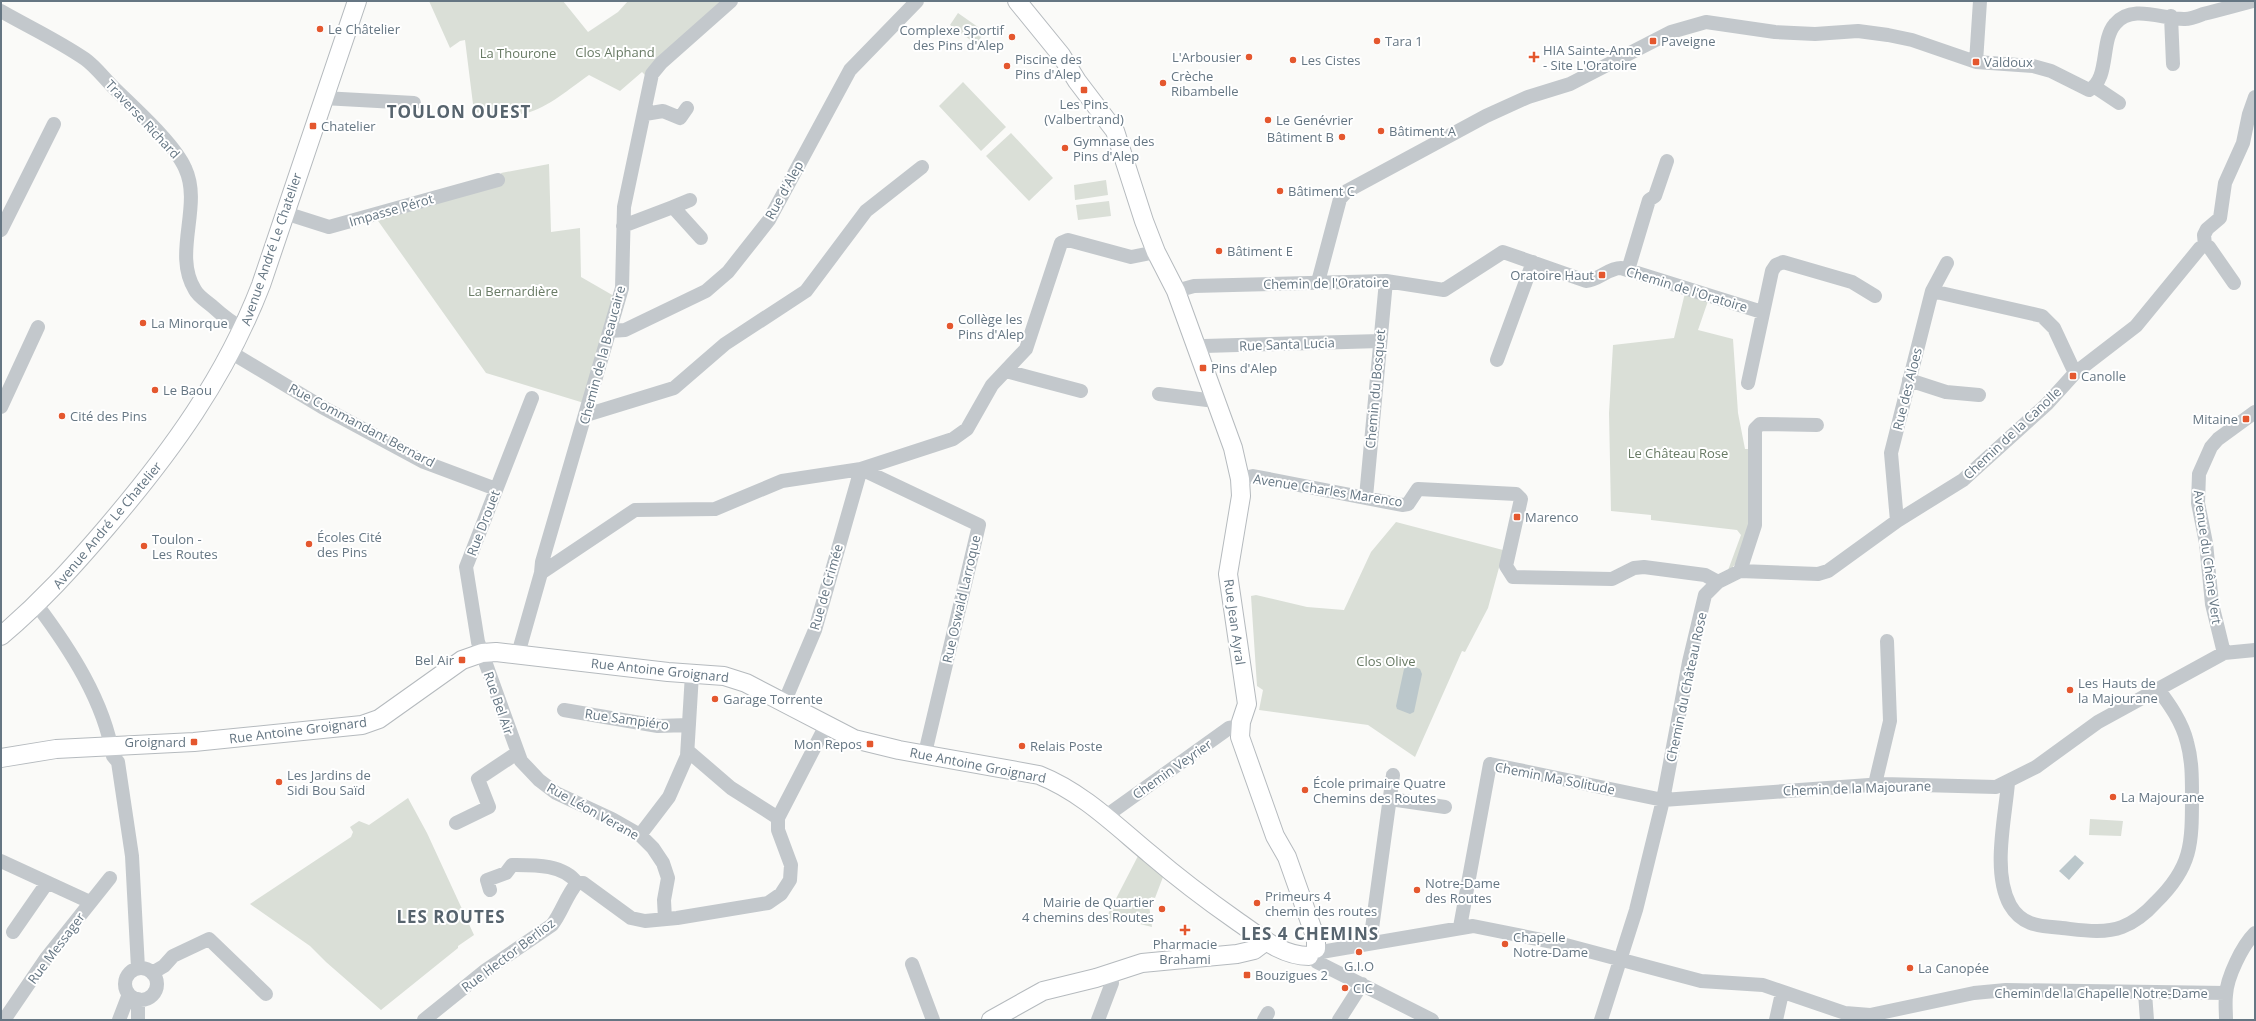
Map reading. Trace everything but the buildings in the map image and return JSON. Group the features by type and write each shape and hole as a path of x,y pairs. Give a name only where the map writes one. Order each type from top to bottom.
{"main road":[{"name":"Avenue André Le Chatelier","path":"1,636 37,605 63,578 159,464 199,408 232,353 244,329 261,285 357,1"},
{"name":"Rue Jean Ayral","path":"1020,4 1034,30 1077,81 1115,131 1156,252 1176,291 1233,448 1240,479 1241,496 1228,574 1230,597 1247,704 1240,726 1240,737 1275,836 1289,864 1316,939 1316,954"},
{"name":"Rue Antoine Groignard","path":"1,758 56,749 117,751 362,725 379,719 458,662 482,653 518,654 692,674 724,676 735,679 784,702 854,739 1039,775 1057,782 1106,816 1204,897 1266,941 1290,954 1316,954"},
{"path":"991,1020 1043,991 1096,978 1110,972 1142,963 1237,954 1258,948 1266,941"}],"street":[{"name":"Chemin de la Beaucaire","path":"541,573 542,562 622,288 624,207 645,114 652,74 661,63 731,1"},
{"name":"Rue d'Alep","path":"610,331 625,330 706,291 728,272 769,220 850,70 917,1"},
{"path":"1976,62 1980,1"},
{"path":"2095,87 2100,79 2109,35 2115,23 2126,16 2144,13 2185,19 2254,1"},
{"name":"Traverse Richard","path":"1,11 86,60 180,158 189,182 190,199 187,260 190,280 195,291 233,324 244,329"},
{"path":"2170,16 2173,64"},
{"path":"1318,282 1340,199 1347,191 1486,116 1528,97 1570,84 1671,32 1706,22 1795,33 1815,34 1858,31 1912,40 1976,62 2032,66 2051,71 2086,89 2095,87 2120,103"},
{"path":"2234,283 2210,247 2205,245 2206,229 2220,218 2225,182 2243,143 2249,114 2255,97"},
{"path":"323,98 414,103"},
{"path":"645,114 663,111 680,118 687,108"},
{"path":"1,230 54,124"},
{"path":"1628,270 1649,200 1655,196 1667,161"},
{"path":"586,415 674,388 725,344 806,291 866,211 922,168"},
{"name":"Impasse Pérot","path":"285,213 329,227 498,180"},
{"path":"623,226 690,200"},
{"path":"673,207 701,238"},
{"path":"518,654 541,573 635,510 715,509 782,481 861,468 953,439 967,429 992,385 1026,349 1061,243 1068,240 1131,257 1156,252"},
{"name":"Chemin de la Canolle","path":"1740,571 1818,574 1828,571 1897,521 1963,480 2047,404 2075,373 2136,326 2200,248 2205,245"},
{"name":"Chemin de l'Oratoire","path":"1176,291 1194,286 1386,281 1444,290 1503,252 1586,281 1595,280 1615,268 1628,270 1762,312"},
{"path":"1497,360 1533,262"},
{"path":"1748,383 1762,312 1772,271 1776,265 1783,262 1852,282 1875,296"},
{"name":"Rue des Aloes","path":"1897,521 1891,453 1932,291 1947,263"},
{"name":"Chemin du Bosquet","path":"1366,497 1386,281"},
{"path":"1932,291 2042,316 2054,328 2075,373"},
{"path":"1,407 4,392 38,327"},
{"name":"Rue Santa Lucia","path":"1196,349 1204,346 1380,341"},
{"name":"Rue Commandant Bernard","path":"232,353 322,407 424,462 496,489"},
{"path":"1006,371 1081,391"},
{"path":"1909,380 1946,392 1979,394"},
{"path":"1159,394 1207,400 1214,397"},
{"name":"Rue Drouet","path":"482,653 478,642 466,567 532,398"},
{"name":"Avenue du Chêne Vert","path":"2224,653 2212,604 2206,543 2198,503 2198,481 2203,462 2210,447 2218,439 2255,412"},
{"path":"1740,571 1755,525 1755,429 1760,424 1817,425"},
{"name":"Rue de Crimée","path":"784,702 814,630 861,468"},
{"name":"Rue Oswald Larroque","path":"861,468 979,525 925,753"},
{"name":"Avenue Charles Marenco","path":"1240,479 1253,476 1402,505 1408,504 1418,489 1516,494 1520,499 1506,566 1513,577 1612,579 1634,568 1644,567 1705,575 1718,582"},
{"name":"Chemin du Château Rose","path":"1601,1020 1636,910 1662,800 1689,662 1705,595 1718,582 1740,571"},
{"path":"37,605 70,654 92,693 117,751 132,856 138,968"},
{"path":"1875,784 1890,721 1888,641"},
{"name":"Chemin de la Majourane","path":"1662,800 1875,784 1996,787 2008,783 2036,767 2098,722 2224,653 2255,650"},
{"name":"Rue Bel Air","path":"482,653 517,753"},
{"path":"640,835 669,797 688,751 692,674"},
{"path":"2008,783 2001,858 2003,888 2010,905 2021,919 2033,924 2093,931 2122,927 2146,912 2173,886 2181,873 2192,836 2192,763 2187,740 2176,714 2158,689"},
{"name":"Rue Sampiéro","path":"564,710 658,726 689,725"},
{"name":"Chemin Veyrier","path":"1106,816 1230,728 1240,726"},
{"path":"490,890 487,880 506,873 512,865 536,865 562,871 571,875 577,883 583,883 631,918 645,921 768,903 781,894 790,880 791,865 778,830 778,818 822,733"},
{"path":"688,751 731,788 778,818"},
{"path":"456,822 489,807 478,779 517,753"},
{"name":"Rue Léon Verane","path":"517,753 521,761 534,775 556,793 612,819 640,835 653,848 663,863 668,878 664,900 666,919"},
{"name":"Chemin Ma Solitude","path":"1460,927 1490,764 1662,800"},
{"path":"1370,943 1393,775"},
{"path":"1390,799 1445,807"},
{"path":"1,861 90,902"},
{"name":"Rue Messager","path":"4,1020 47,957 110,878"},
{"path":"13,932 47,883"},
{"name":"Rue Hector Berlioz","path":"424,1020 486,970 552,925 559,916 570,891 577,883"},
{"name":"Chemin de la Chapelle Notre-Dame","path":"1316,954 1370,943 1473,926 1562,944 1701,981 1763,985 1782,993 1845,1013 1870,1015 1974,993 2006,990 2226,993"},
{"path":"2226,1020 2226,993 2238,957 2249,939 2255,933"},
{"path":"152,973 164,966 173,956 210,939 266,994"},
{"path":"1316,954 1362,984 1432,1020"},
{"path":"912,964 933,1020"},
{"path":"134,997 146,998 154,992 156,980 152,973 145,969 138,968 129,974 125,984 134,997 138,1020"},
{"path":"1098,1020 1112,983 1110,972"},
{"path":"1339,1020 1362,984"},
{"path":"1776,1020 1782,993"},
{"path":"2145,993 2147,1020"},
{"path":"119,1020 134,997"}],"green space":[{"name":"La Thourone","path":"429,1 563,1 588,32 618,12 628,1 724,1 646,76 642,72 620,91 589,75 559,97 542,107 526,113 507,115 474,112 465,40 460,41 450,48"},
{"path":"958,13 985,32 976,44 950,25"},
{"path":"963,82 1006,127 981,151 939,106"},
{"path":"1011,133 1053,178 1029,201 986,156"},
{"name":"La Bernardière","path":"549,164 551,232 580,228 581,277 614,296 584,403 486,373 376,218 503,183 501,173"},
{"path":"1106,180 1108,195 1075,200 1074,185"},
{"path":"1109,201 1111,216 1078,220 1076,205"},
{"name":"Le Château Rose","path":"1685,293 1708,301 1698,330 1733,339 1738,413 1745,449 1751,449 1752,498 1749,532 1745,547 1738,561 1727,573 1741,535 1737,530 1651,520 1651,515 1611,511 1609,413 1613,345 1674,338"},
{"name":"Clos Olive","path":"1396,522 1503,550 1488,608 1465,652 1462,651 1415,757 1368,725 1259,710 1263,690 1257,686 1251,596 1256,595 1307,607 1344,610 1371,552"},
{"path":"408,798 427,833 474,935 458,946 458,948 381,1010 310,946 250,904 351,837 353,832 350,827 359,821 369,825"},
{"path":"2090,819 2123,821 2121,836 2089,835"},
{"path":"1138,856 1163,877 1155,898 1151,897 1149,905 1152,927 1120,919 1119,923 1106,918"}],"shaded area":[{"path":"1409,665 1420,669 1422,674 1414,712 1410,714 1397,709 1396,706 1404,669"},
{"path":"2075,855 2084,863 2069,880 2059,871"}],"place":[{"name":"Le Châtelier","path":"320,29"},
{"name":"Complexe Sportif des Pins d'Alep","path":"1012,37"},
{"name":"Tara 1","path":"1377,41"},
{"name":"Paveigne","path":"1653,41"},
{"name":"L'Arbousier","path":"1249,57"},
{"name":"HIA Sainte-Anne - Site L'Oratoire","path":"1534,57"},
{"name":"Les Cistes","path":"1293,60"},
{"name":"Valdoux","path":"1976,62"},
{"name":"Piscine des Pins d'Alep","path":"1007,66"},
{"name":"Crèche Ribambelle","path":"1163,83"},
{"name":"Les Pins (Valbertrand)","path":"1084,90"},
{"name":"Le Genévrier","path":"1268,120"},
{"name":"Chatelier","path":"313,126"},
{"name":"Bâtiment A","path":"1381,131"},
{"name":"Bâtiment B","path":"1342,137"},
{"name":"Gymnase des Pins d'Alep","path":"1065,148"},
{"name":"Bâtiment C","path":"1280,191"},
{"name":"Bâtiment E","path":"1219,251"},
{"name":"Oratoire Haut","path":"1602,275"},
{"name":"La Minorque","path":"143,323"},
{"name":"Collège les Pins d'Alep","path":"950,326"},
{"name":"Pins d'Alep","path":"1203,368"},
{"name":"Canolle","path":"2073,376"},
{"name":"Le Baou","path":"155,390"},
{"name":"Cité des Pins","path":"62,416"},
{"name":"Mitaine","path":"2246,419"},
{"name":"Marenco","path":"1517,517"},
{"name":"Écoles Cité des Pins","path":"309,544"},
{"name":"Toulon - Les Routes","path":"144,546"},
{"name":"Bel Air","path":"462,660"},
{"name":"Les Hauts de la Majourane","path":"2070,690"},
{"name":"Garage Torrente","path":"715,699"},
{"name":"Groignard","path":"194,742"},
{"name":"Mon Repos","path":"870,744"},
{"name":"Relais Poste","path":"1022,746"},
{"name":"Les Jardins de Sidi Bou Saïd","path":"279,782"},
{"name":"École primaire Quatre Chemins des Routes","path":"1305,790"},
{"name":"La Majourane","path":"2113,797"},
{"name":"Notre-Dame des Routes","path":"1417,890"},
{"name":"Primeurs 4 chemin des routes","path":"1257,903"},
{"name":"Mairie de Quartier 4 chemins des Routes","path":"1162,909"},
{"name":"Pharmacie Brahami","path":"1185,930"},
{"name":"Chapelle Notre-Dame","path":"1505,944"},
{"name":"G.I.O","path":"1359,952"},
{"name":"La Canopée","path":"1910,968"},
{"name":"Bouzigues 2","path":"1247,975"},
{"name":"CIC","path":"1345,988"}],"district":[{"name":"TOULON OUEST","path":"459,112"},
{"name":"LES ROUTES","path":"451,917"},
{"name":"LES 4 CHEMINS","path":"1310,934"}],"park label":[{"name":"Clos Alphand","path":"615,52"}]}
